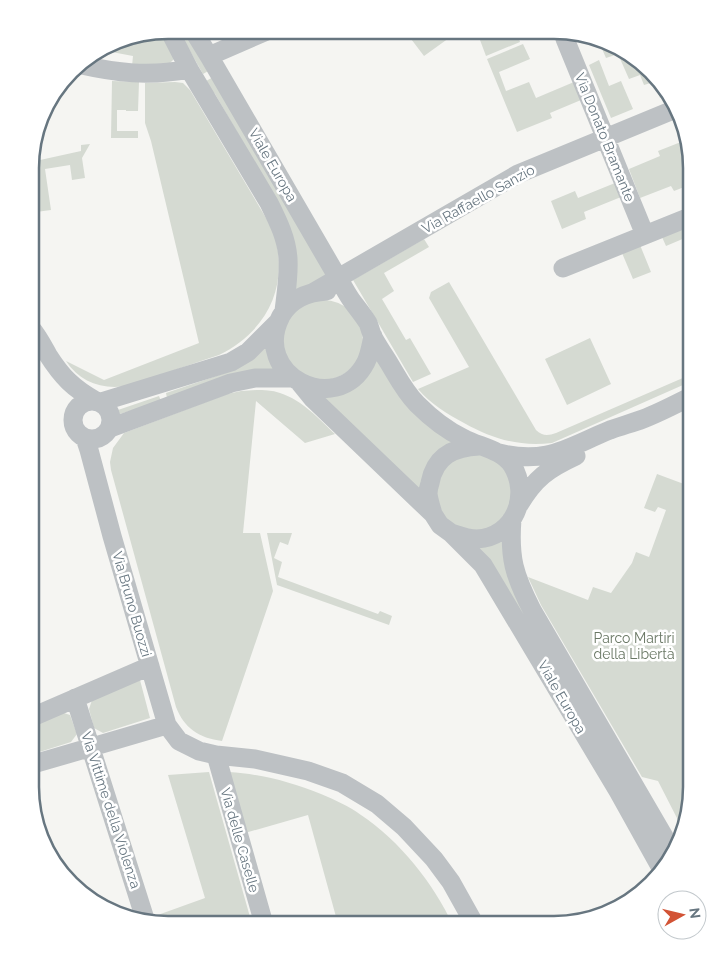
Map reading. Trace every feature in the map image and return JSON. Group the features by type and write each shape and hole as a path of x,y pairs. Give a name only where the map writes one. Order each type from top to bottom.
{"street":[{"name":"Viale Europa","path":"174,39 189,69 269,203 280,225 288,259 281,317 275,335 278,359 285,370 297,380 313,399 433,514 440,525 451,533 482,565 524,615 625,787 669,846"},
{"name":"Viale Europa","path":"199,39 338,278 361,312 406,392 444,427 461,438 499,453 510,463 518,476 521,491 510,540 512,561 524,615"},
{"path":"209,56 248,39"},
{"name":"Via Donato Bramante","path":"565,40 645,235"},
{"path":"88,66 103,70 145,74 159,74 189,69"},
{"name":"Via Raffaello Sanzio","path":"314,292 518,174 670,111"},
{"path":"563,268 683,220"},
{"path":"352,301 340,294 328,291 314,292 303,296 292,302 281,317 248,352 231,362 99,401 89,400 82,403 76,409 74,415 73,423 76,430 99,434 230,383 255,378 297,380 312,387 338,386 350,381 359,373 371,350 373,336"},
{"path":"39,340 56,367 70,384 99,401 110,412 112,421 99,434"},
{"path":"48,354 74,415"},
{"path":"499,453 521,457 556,453 618,426 643,419 683,400"},
{"path":"451,533 464,538 478,539 491,536 503,529 516,512 530,487 545,472 626,433 643,419"},
{"name":"Via Bruno Buozzi","path":"99,434 89,450 167,725"},
{"path":"433,514 428,493 432,472 440,460 451,452 465,447 479,446"},
{"path":"39,714 150,666"},
{"name":"Via Vittime della Violenza","path":"75,698 143,914"},
{"path":"39,762 167,725 179,741 199,751 270,762 308,771 342,783 377,804 404,827 434,858 451,882 470,916"},
{"name":"Via delle Caselle","path":"216,755 262,916"},
{"name":"Viale Europa","path":"625,787 659,863"}],"green space":[{"path":"165,39 174,59 170,63 132,66 133,56 111,52 143,41"},
{"path":"183,39 191,39 210,70 203,74"},
{"path":"411,39 448,39 424,56"},
{"path":"519,39 520,42 486,56 480,40"},
{"path":"523,44 530,59 499,72 506,91 529,82 536,98 574,82 581,100 550,113 552,118 517,132 487,59"},
{"path":"602,48 616,55 606,58"},
{"path":"619,56 633,65 651,83 644,85 640,75 629,79"},
{"path":"599,60 609,86 621,81 633,109 611,118 589,65"},
{"path":"215,76 329,274 295,295 280,206 206,81"},
{"path":"112,81 139,82 138,111 117,110 117,131 138,131 138,138 111,138"},
{"path":"145,83 183,83 190,90 269,223 276,242 279,263 278,280 274,296 268,310 248,335 219,355 131,385 112,387 94,384 78,375 66,361 104,380 199,343 151,141 145,123"},
{"path":"681,142 683,188 674,191 671,186 640,198 629,169 660,156 658,151"},
{"path":"90,144 82,158 85,178 72,180 70,165 45,169 51,210 39,212 39,160 81,151 81,145"},
{"path":"615,183 621,197 584,212 586,219 562,229 551,201 575,191 578,198"},
{"path":"683,229 683,239 666,246 662,237"},
{"path":"424,239 429,247 384,273 394,291 382,299 406,340 410,338 431,374 413,382 353,280"},
{"path":"640,245 651,272 633,279 622,253"},
{"path":"449,282 536,430 543,434 556,433 683,378 683,385 552,443 528,444 506,441 485,433 445,412 418,389 469,367 429,298 431,292"},
{"path":"323,300 338,303 351,312 360,325 363,340 360,355 351,368 338,377 323,380 308,377 295,368 286,355 283,340 286,325 295,312 308,303"},
{"path":"590,338 611,384 567,405 545,359"},
{"path":"267,346 279,371 167,398 166,393 234,370 252,360"},
{"path":"374,357 452,442 421,491 324,398 324,395"},
{"path":"256,390 277,392 296,400 310,410 335,434 305,443 256,401 243,533 260,533 273,591 222,741 214,740 193,731 183,721 176,707 110,462 113,448 124,433 227,394"},
{"path":"159,396 161,401 118,414 118,410"},
{"path":"474,453 489,456 502,464 510,477 513,492 510,507 502,520 489,528 474,531 459,528 446,520 438,507 435,492 438,477 446,464 459,456"},
{"name":"Parco Martiri della Libertà","path":"657,474 683,484 683,796 678,821 658,781 642,777 541,605 528,577 588,600 593,587 611,593 632,563 636,552 649,557 666,510 658,507 655,512 644,508"},
{"path":"267,533 292,533 288,545 280,542 274,558 282,562 278,577 378,614 380,611 392,616 389,625 277,585"},
{"path":"501,538 667,850 664,856 475,544"},
{"path":"140,680 150,718 103,733 94,728 89,709 92,700"},
{"path":"61,712 70,715 77,734 71,742 39,752 39,722"},
{"path":"209,772 250,916 157,915 205,898 168,775"},
{"path":"229,772 276,779 321,794 347,806 389,837 414,864 436,894 448,916 336,916 308,815 245,833"}]}
